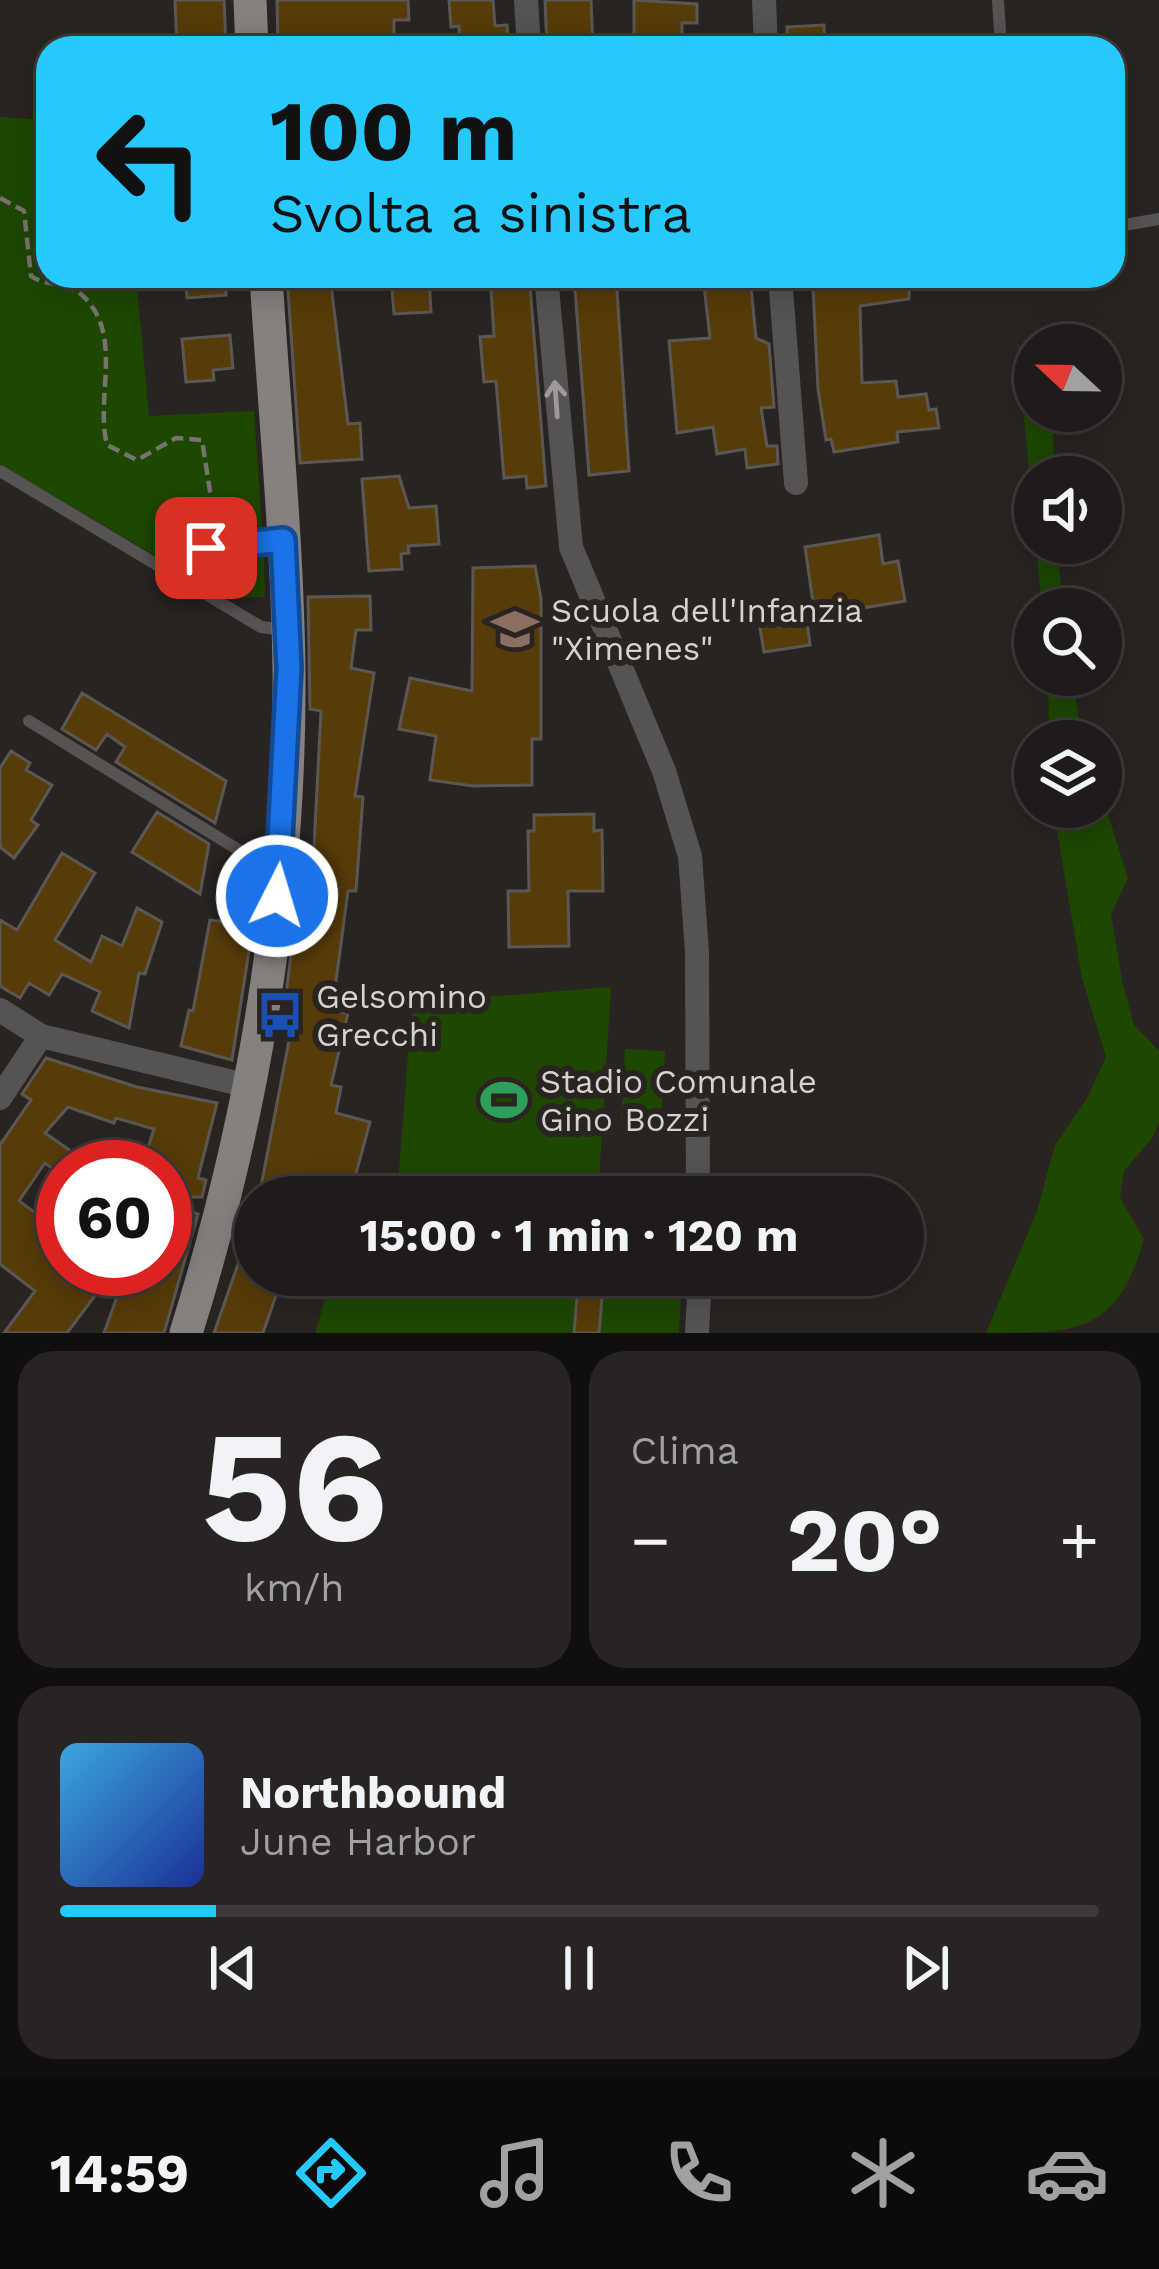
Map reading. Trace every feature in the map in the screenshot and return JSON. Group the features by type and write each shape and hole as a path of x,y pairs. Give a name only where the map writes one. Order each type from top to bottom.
{"main road":[{"path":"250,0 252,36"},
{"path":"186,1333 212,1250 249,1086 281,866 287,629 267,288"}],"street":[{"path":"526,0 528,36"},
{"path":"764,0 766,36"},
{"path":"547,288 565,516 579,574 678,811 690,856 698,952 698,1176"},
{"path":"782,288 796,483"},
{"path":"0,1010 41,1036 249,1086"},
{"path":"0,1098 41,1036"},
{"path":"697,1333 699,1296"}],"lane":[{"path":"998,0 1000,36"},
{"path":"1125,225 1159,219"},
{"path":"0,471 261,626 287,629"},
{"path":"206,548 283,540"},
{"path":"29,721 250,857 281,866"}],"path":[{"path":"0,198 24,211 31,275 36,277"},
{"path":"65,288 80,294 100,321 105,344 107,445 136,460 176,438 202,440 210,491 220,508 222,546"}],"green space":[{"path":"0,117 36,119 36,288 137,288 149,416 254,411 262,528 203,535 205,561 264,557 265,597 227,598 0,464"},
{"path":"1025,432 1053,432 1054,456 1028,456"},
{"path":"1038,564 1059,564 1061,588 1040,588"},
{"path":"1048,696 1075,696 1079,720 1049,720"},
{"path":"1057,828 1112,828 1128,878 1111,914 1123,985 1134,1025 1159,1051 1159,1122 1153,1137 1124,1171 1120,1198 1144,1239 1121,1293 1090,1321 1046,1332 986,1333 1037,1211 1055,1145 1086,1100 1106,1057 1082,978"},
{"name":"Stadio Comunale Gino Bozzi","path":"611,987 599,1176 399,1176 412,1003"},
{"path":"625,1049 665,1051 661,1124 621,1121"},
{"path":"326,1296 681,1296 679,1333 315,1333"}],"building":[{"path":"175,0 224,0 226,36 176,36"},
{"path":"277,0 408,0 409,20 394,20 394,36 278,36"},
{"path":"449,0 493,0 495,26 507,25 508,36 459,36 459,26 451,27"},
{"path":"545,0 591,0 592,36 546,36"},
{"path":"634,0 697,4 697,23 682,23 682,36 634,36"},
{"path":"824,25 824,36 787,36 787,27"},
{"path":"186,288 226,288 226,295 187,298"},
{"path":"288,288 331,288 348,424 360,423 362,459 300,463"},
{"path":"392,288 430,288 431,312 394,314"},
{"path":"530,288 546,486 527,488 526,476 504,478 496,381 484,382 480,337 494,336 491,289"},
{"path":"575,288 617,288 629,471 589,475"},
{"path":"704,288 751,288 756,338 769,344 774,407 761,408 767,446 777,446 778,464 747,468 745,449 717,454 713,427 677,433 669,341 710,338"},
{"path":"813,288 909,288 909,299 860,306 862,383 896,381 898,397 926,394 929,410 936,409 939,428 897,432 898,442 834,452 831,439 826,440 818,389"},
{"path":"230,335 233,368 213,370 214,380 186,382 182,339"},
{"path":"399,476 409,508 436,506 439,544 408,546 409,553 401,554 402,569 369,571 362,479"},
{"path":"879,535 883,564 898,561 905,601 815,616 805,547"},
{"path":"535,566 541,599 541,739 532,739 532,785 473,786 430,780 436,736 399,729 410,678 472,691 473,568"},
{"path":"370,596 371,630 356,630 351,668 374,673 355,796 363,797 356,891 348,891 332,1011 348,1013 331,1085 341,1087 336,1113 370,1122 355,1176 263,1176 296,1004 285,1002 300,884 312,886 321,711 310,709 308,597"},
{"path":"806,614 810,645 764,652 759,622"},
{"path":"82,693 226,781 215,823 116,762 125,747 107,734 96,750 62,729"},
{"path":"11,751 30,763 26,770 52,785 31,820 38,825 14,858 0,847 0,768"},
{"path":"157,812 209,844 200,894 132,852"},
{"path":"594,814 594,831 602,830 603,891 568,891 569,946 509,947 508,891 529,891 528,831 534,831 534,815"},
{"path":"62,853 95,873 55,940 91,962 102,936 122,946 137,908 162,922 145,974 139,973 129,1028 92,1011 100,992 62,974 49,995 29,983 20,998 0,986 0,920 17,930"},
{"path":"210,920 253,925 232,1060 181,1046 189,1010 193,1011"},
{"path":"46,1058 137,1087 217,1103 198,1178 206,1180 202,1197 192,1197 192,1140 151,1140 154,1129 116,1118 114,1123 68,1107 45,1133 55,1140 36,1140 36,1176 19,1201 36,1213 36,1296 95,1296 67,1333 4,1333 35,1291 0,1264 0,1145 31,1100 22,1094"},
{"path":"234,1276 234,1296 276,1296 263,1333 214,1333"},
{"path":"117,1296 175,1296 164,1333 104,1333"},
{"path":"577,1296 602,1296 599,1333 574,1333"}],"place":[{"name":"Scuola dell'Infanzia \"Ximenes\"","path":"515,629"},
{"name":"Gelsomino Grecchi","path":"280,1015"},
{"name":"Stadio Comunale Gino Bozzi","path":"504,1100"}],"route":[{"path":"206,548 283,540 289,668 277,896"}]}
